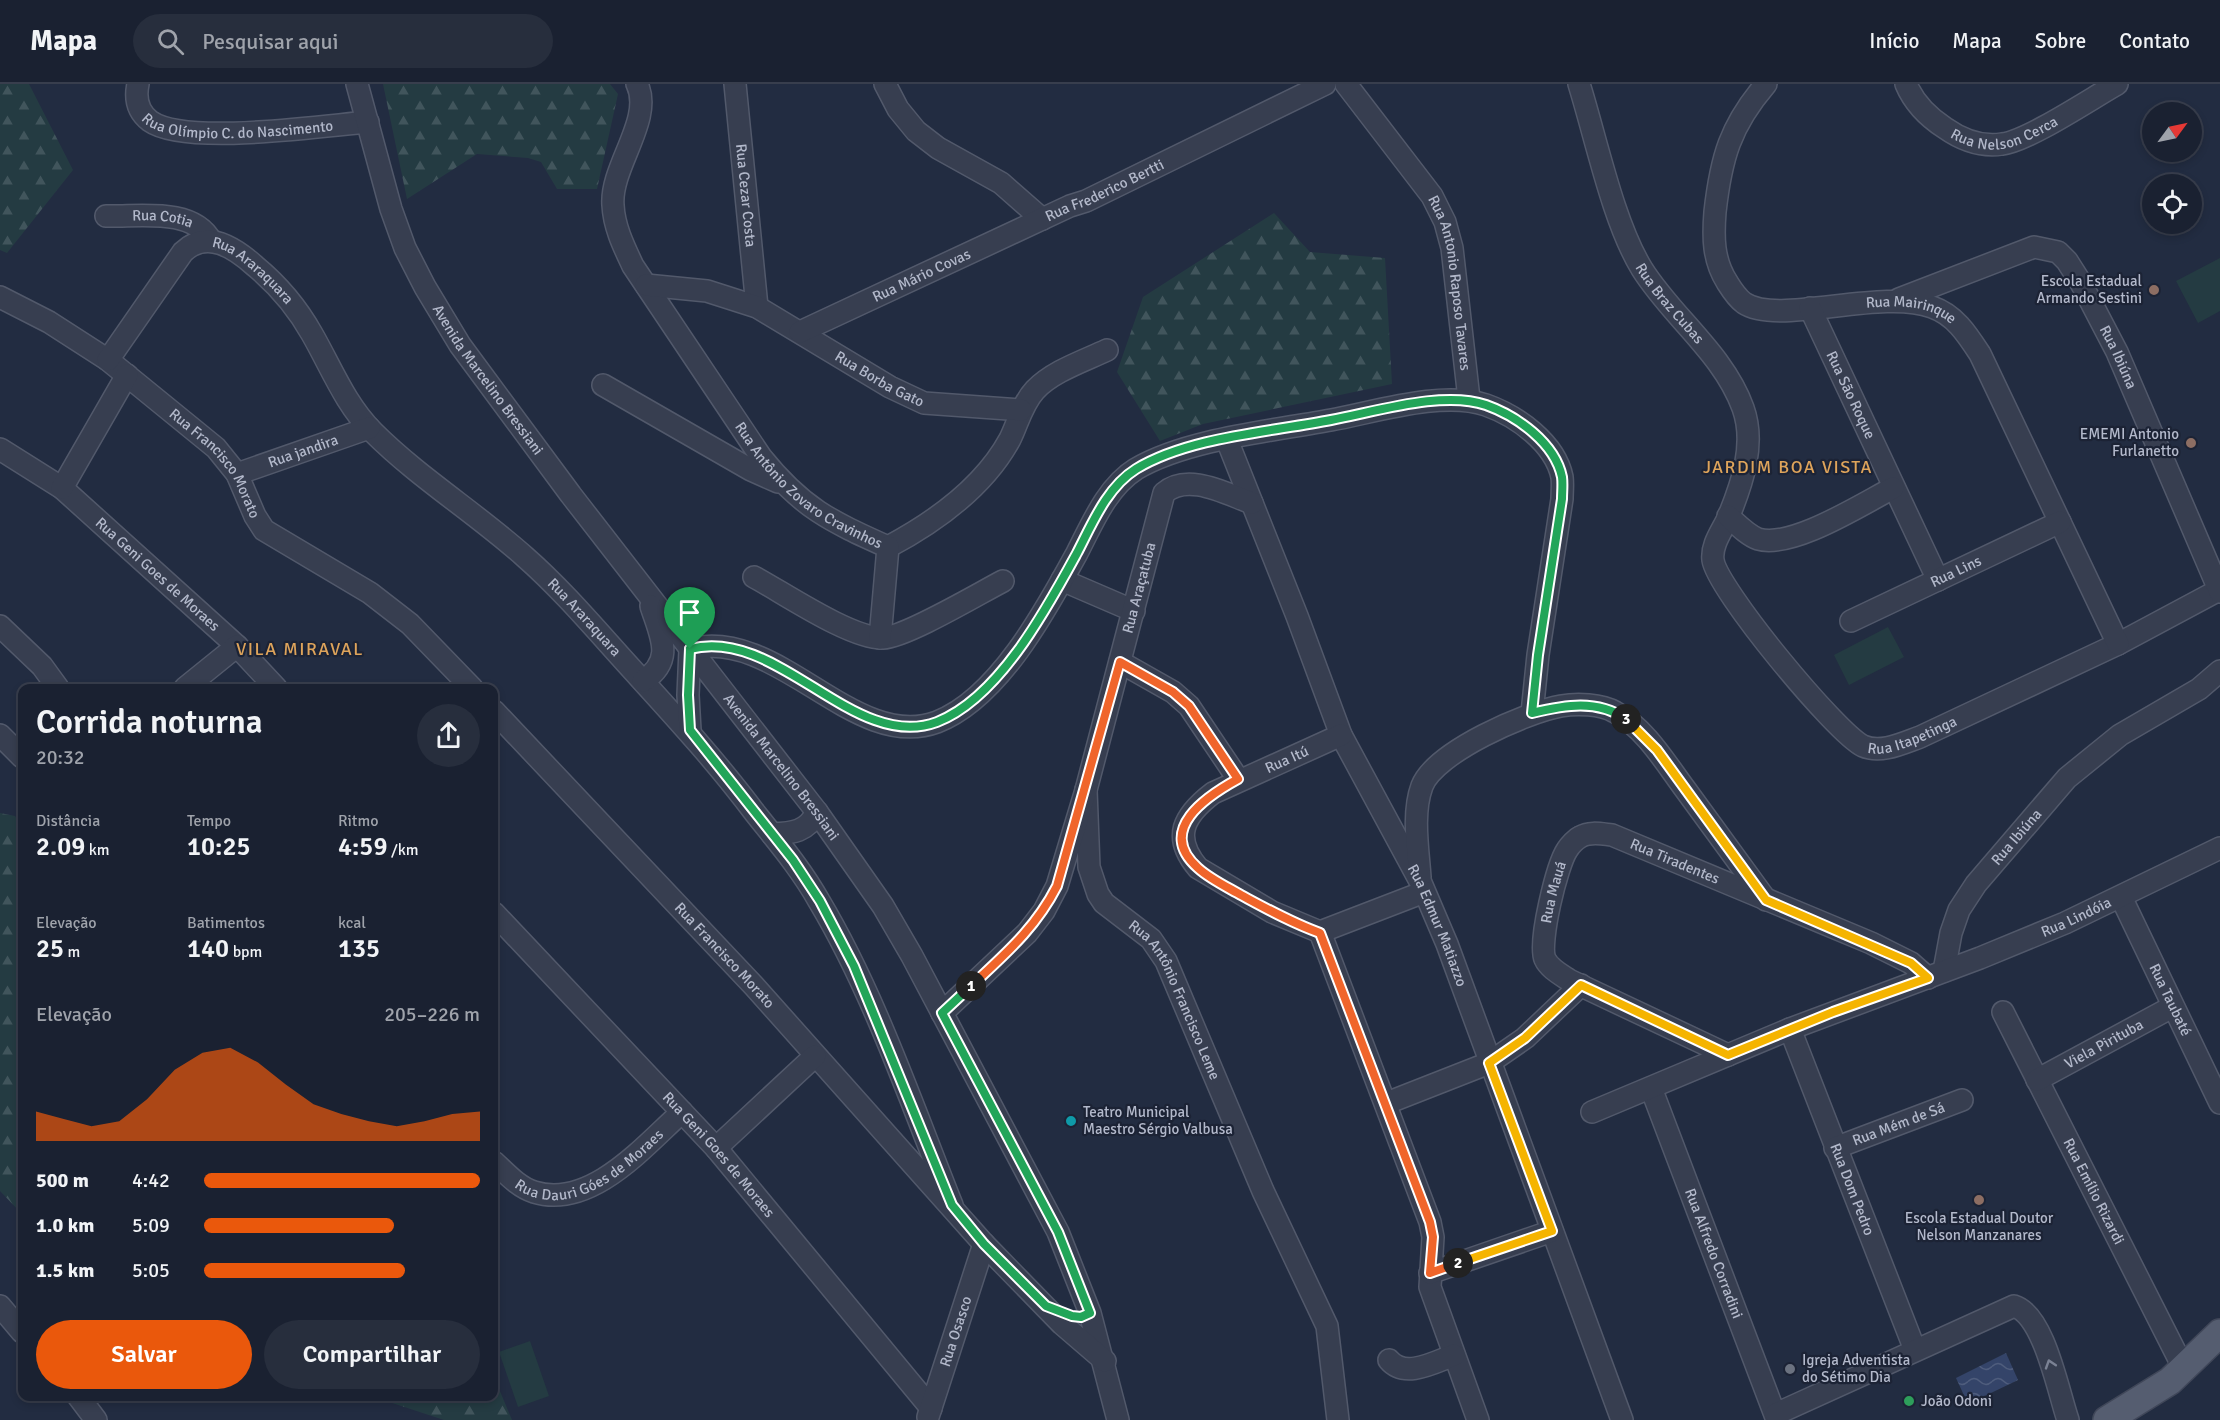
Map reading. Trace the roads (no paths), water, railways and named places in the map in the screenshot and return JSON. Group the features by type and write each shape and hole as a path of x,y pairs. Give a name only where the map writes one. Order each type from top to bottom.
{"main road":[{"path":"2106,1420 2170,1381 2220,1333"}],"street":[{"name":"Rua Olímpio C. do Nascimento","path":"138,84 136,95 142,114 162,127 187,132 224,133 368,123"},
{"name":"Avenida Marcelino Bressiani","path":"357,84 391,209 405,248 424,287 460,345 510,414 817,812 883,906 1058,1232 1090,1313 1105,1361 1118,1420"},
{"name":"Rua Antônio Zovaro Cravinhos","path":"637,84 642,100 639,115 621,166 612,202 622,244 646,285 761,458 782,483 811,509 888,547 931,522 978,480 1010,438 1021,410"},
{"name":"Rua Cezar Costa","path":"735,84 758,307"},
{"name":"Rua Frederico Bertti","path":"885,84 898,109 916,131 938,148 1001,183 1042,219 1325,84"},
{"name":"Rua Antonio Raposo Tavares","path":"1346,84 1432,196 1445,222 1452,249 1470,399"},
{"name":"Rua Braz Cubas","path":"1580,84 1622,225 1641,267 1655,288 1713,356 1744,409 1748,434 1747,459 1728,516"},
{"name":"Rua Mairinque","path":"1766,84 1744,110 1731,135 1719,182 1713,234 1715,256 1735,295 1745,304 1759,309 1810,309 1899,299 1932,307 1952,318 1964,330 1980,354 2118,644"},
{"name":"Rua Nelson Cerca","path":"1906,84 1912,97 1933,120 1958,137 1980,144 2003,144 2023,136 2117,84"},
{"name":"Rua Cotia","path":"106,216 187,220 201,226 211,241"},
{"name":"Rua Mário Covas","path":"800,332 1042,219"},
{"name":"Rua Araraquara","path":"108,360 183,252 199,242 211,241 229,246 255,266 284,294 311,332 348,401 369,428 398,456 477,516 528,559 690,730 772,834 820,901 854,966 952,1205"},
{"name":"Rua Ibiúna","path":"1899,299 2034,247 2058,252 2067,261 2081,283 2117,352 2219,591"},
{"name":"Rua Borba Gato","path":"646,285 707,291 758,307 890,387 924,403 1021,410"},
{"name":"Rua Francisco Morato","path":"0,297 49,322 108,360 216,448 237,474 255,516 264,530 370,592 410,624 468,684"},
{"name":"Rua São Roque","path":"1810,309 1938,580"},
{"path":"1021,410 1035,390 1044,382 1107,350"},
{"path":"63,488 127,375"},
{"path":"603,386 751,470 782,483"},
{"path":"690,730 688,695 690,649 717,645 754,654 861,713 891,725 914,727 936,722 959,710 983,691 1017,651 1062,580 1098,513 1122,481 1134,470 1156,459 1227,440 1422,403 1470,399 1499,410 1523,424 1544,443 1562,477 1562,499 1538,655 1532,713"},
{"name":"Rua jandira","path":"237,474 369,428"},
{"name":"Rua Edmur Matiazzo","path":"1227,440 1341,735 1423,888 1447,944 1622,1420"},
{"name":"Rua Geni Goes de Moraes","path":"0,449 63,488 237,646 272,684"},
{"name":"Rua Araçatuba","path":"942,1013 1027,933 1044,911 1057,886 1086,790 1160,503 1172,486 1195,484 1252,503"},
{"path":"1728,516 1757,538 1772,541 1789,538 1893,488"},
{"name":"Rua Itapetinga","path":"1728,516 1714,547 1713,560 1718,575 1731,597 1826,713 1850,737 1873,749 1892,747 1920,737 2118,644 2219,591"},
{"name":"Rua Lins","path":"1851,621 2060,522"},
{"path":"880,638 888,547"},
{"path":"754,577 843,627 880,638 906,631 1003,581"},
{"path":"1062,580 1134,611"},
{"path":"643,681 661,666 663,656 646,591"},
{"path":"0,626 42,666 55,684"},
{"path":"190,684 237,646"},
{"path":"713,677 718,665 724,660 754,654"},
{"path":"1120,662 1173,692 1189,706 1238,779"},
{"name":"Rua Ibiúna","path":"1936,974 1959,910 1970,892 2067,778 2120,735 2199,689 2220,671"},
{"path":"1478,1420 1430,1287 1433,1237 1430,1222 1387,1103 1320,933 1423,888 1418,804 1422,785 1432,770 1445,759 1532,713 1563,706 1590,705 1614,711 1632,724 1657,750 1766,900"},
{"name":"Rua Francisco Morato","path":"498,715 754,986 952,1205"},
{"path":"0,735 18,753"},
{"name":"Rua Itú","path":"1320,933 1290,921 1220,883 1198,868 1189,857 1182,836 1186,820 1199,804 1238,779 1341,735"},
{"name":"Rua Antônio Francisco Leme","path":"1086,790 1089,867 1092,881 1104,903 1152,939 1166,962 1263,1191 1327,1326 1338,1420"},
{"path":"772,834 801,831 811,824 817,812"},
{"name":"Rua Tiradentes","path":"1581,836 1592,833 1612,836 1936,974"},
{"name":"Rua Mauá","path":"1581,836 1566,850 1557,874 1542,944 1543,957 1556,971 1581,985"},
{"path":"1706,875 1728,847"},
{"name":"Rua Lindóia","path":"1592,1112 1790,1029 1936,974 2121,897 2220,848"},
{"name":"Rua Taubaté","path":"2121,897 2220,1103"},
{"name":"Rua Geni Goes de Moraes","path":"498,917 716,1148 929,1414"},
{"path":"1387,1103 1489,1063 1525,1038 1581,985 1728,1055"},
{"name":"Viela Pirituba","path":"2037,1080 2172,1007"},
{"name":"Rua Emílio Rizardi","path":"2003,1012 2184,1369"},
{"name":"Rua Dom Pedro","path":"1790,1029 1915,1350"},
{"path":"716,1148 815,1056"},
{"name":"Rua Alfredo Corradini","path":"1651,1088 1776,1417"},
{"name":"Rua Mém de Sá","path":"1835,1148 1962,1100"},
{"name":"Rua Dauri Góes de Moraes","path":"498,1166 517,1183 533,1192 551,1195 567,1194 590,1186 617,1172 682,1112"},
{"path":"952,1205 984,1244 1070,1332 1105,1361"},
{"path":"1430,1273 1552,1231"},
{"name":"Rua Osasco","path":"929,1414 984,1244"},
{"path":"0,1306 18,1327"},
{"path":"1046,1306 1072,1316 1081,1317 1090,1313"},
{"path":"1776,1417 2005,1308 2014,1306 2022,1309 2038,1329 2068,1420"},
{"path":"1389,1360 1395,1367 1408,1370 1454,1355"},
{"path":"82,1401 96,1420"}],"water":[{"path":"2006,1353 2018,1380 1968,1404 1956,1378"}],"place":[{"name":"Escola Estadual Armando Sestini","path":"2154,290"},
{"name":"EMEMI Antonio Furlanetto","path":"2191,443"},
{"name":"Teatro Municipal Maestro Sérgio Valbusa","path":"1071,1121"},
{"name":"Escola Estadual Doutor Nelson Manzanares","path":"1979,1200"},
{"name":"Igreja Adventista do Sétimo Dia","path":"1790,1369"},
{"name":"João Odoni","path":"1909,1401"}],"district":[{"name":"JARDIM BOA VISTA","path":"1788,467"},
{"name":"VILA MIRAVAL","path":"300,649"}]}
